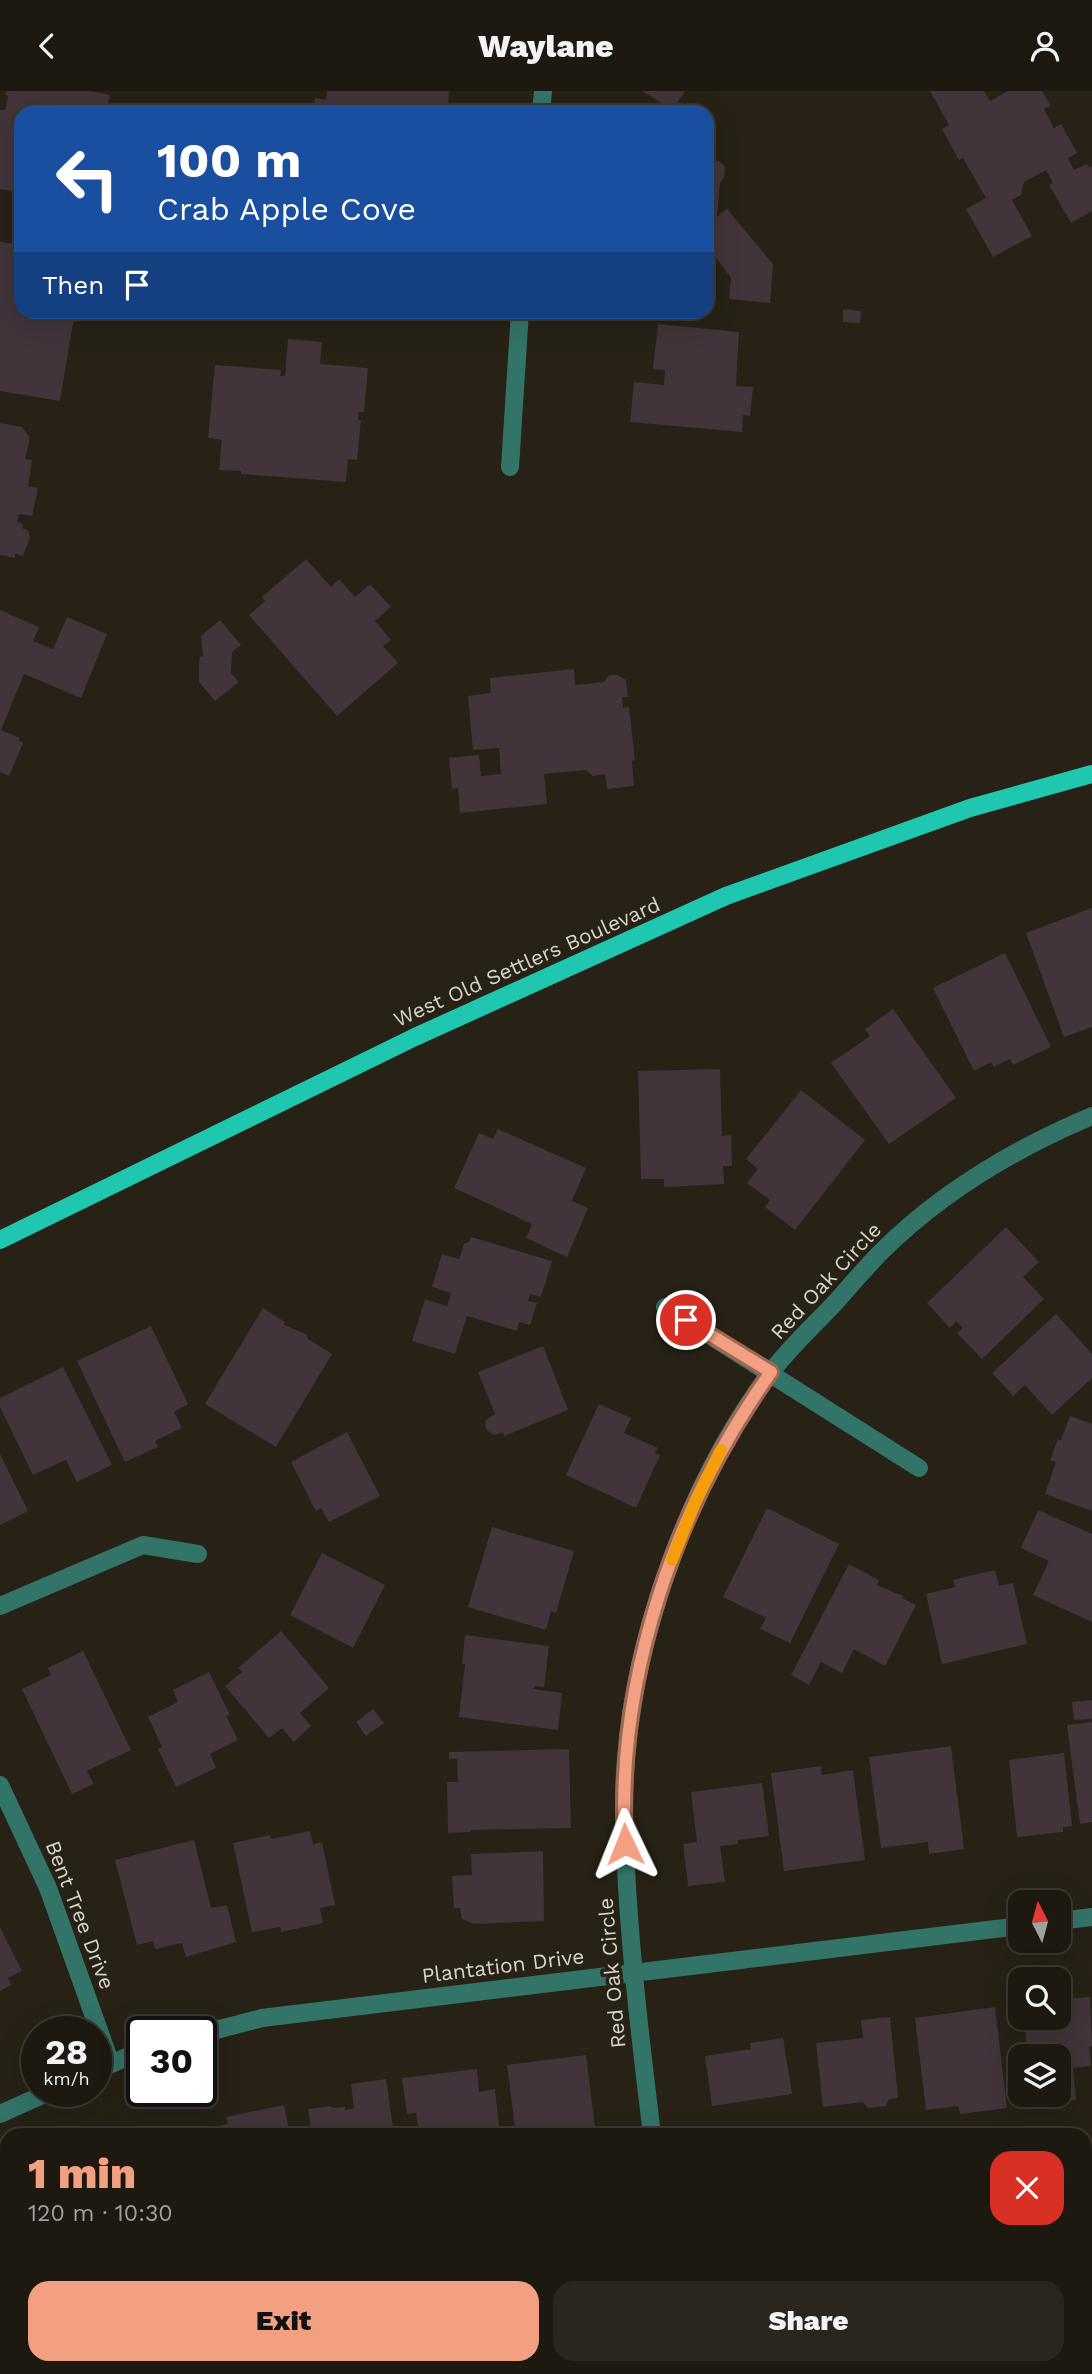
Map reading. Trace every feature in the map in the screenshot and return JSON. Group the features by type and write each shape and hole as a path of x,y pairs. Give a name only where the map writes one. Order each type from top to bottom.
{"main road":[{"name":"West Old Settlers Boulevard","path":"0,1240 415,1037 726,896 970,808 1092,774"}],"street":[{"path":"510,467 519,319"},
{"name":"Red Oak Circle","path":"651,2128 632,1973 623,1819 626,1758 633,1698 647,1638 674,1552 696,1500 722,1447 771,1372 883,1249 973,1179 1020,1150 1092,1116"},
{"path":"665,1307 919,1468"},
{"path":"0,1606 143,1545 198,1553"},
{"name":"Bent Tree Drive","path":"0,1785 48,1888 88,2016"},
{"path":"1071,1920 1092,1917"},
{"name":"Plantation Drive","path":"217,2030 262,2018 1008,1927"},
{"path":"0,2114 21,2105"}],"building":[{"path":"6,91 91,91 110,95 108,105 14,105 14,192 0,189 0,110 5,110 8,96 5,95"},
{"path":"327,91 449,91 448,105 314,105 315,98 326,100"},
{"path":"642,91 685,91 676,105 665,105"},
{"path":"930,91 984,91 990,101 1008,91 1042,91 1051,106 1044,109 1054,128 1061,124 1077,153 1068,158 1074,170 1087,164 1092,168 1092,211 1071,223 1049,185 1053,183 1046,170 1024,182 1021,195 1012,200 1032,236 993,257 966,209 986,198 963,158 959,160 942,129 949,125"},
{"path":"714,161 719,161 725,167 724,178 720,183 717,217 727,209 773,264 770,303 729,299 731,278 714,255"},
{"path":"0,242 14,244 14,319 74,319 60,401 0,391"},
{"path":"843,309 861,311 860,323 843,322"},
{"path":"658,324 739,332 736,386 753,387 750,416 743,415 742,432 630,422 634,382 664,385 665,370 653,369"},
{"path":"288,339 322,342 320,364 368,368 364,412 359,412 358,420 361,420 357,460 348,459 346,482 219,470 222,440 208,438 215,365 281,370 280,376 285,376"},
{"path":"0,423 22,427 30,438 25,459 32,460 28,486 38,488 32,516 19,514 17,522 28,530 30,538 23,556 15,554 15,558 0,555"},
{"path":"306,559 331,587 339,579 355,597 370,584 391,607 375,621 391,640 383,646 398,663 337,716 249,615 265,601 262,597"},
{"path":"0,610 39,627 33,641 53,649 67,617 107,634 81,698 24,674 1,730 20,738 19,741 23,743 9,776 0,772"},
{"path":"220,620 241,645 232,652 231,673 239,682 215,701 199,682 199,664 200,656 203,657 201,636"},
{"path":"574,669 575,685 604,682 609,675 618,675 626,680 628,697 622,697 623,708 629,707 635,760 632,761 634,786 607,789 605,774 593,776 586,770 544,774 547,804 460,813 458,788 452,789 449,758 479,755 481,776 501,774 499,748 473,750 468,696 491,693 490,678"},
{"path":"1092,908 1092,1027 1064,1037 1026,933"},
{"path":"1005,953 1051,1047 1013,1065 1010,1059 994,1067 991,1062 974,1071 933,988"},
{"path":"893,1009 956,1098 889,1144 831,1063 870,1036 865,1029"},
{"path":"720,1069 722,1136 731,1135 732,1166 723,1166 724,1184 664,1187 664,1179 641,1179 638,1071"},
{"path":"801,1090 865,1140 795,1230 765,1207 770,1200 747,1183 758,1169 746,1159"},
{"path":"498,1129 586,1168 572,1201 588,1208 567,1257 526,1238 532,1224 454,1188 479,1133 493,1139"},
{"path":"1006,1227 1039,1262 1023,1277 1044,1299 982,1359 957,1333 963,1328 956,1321 950,1328 927,1303"},
{"path":"471,1237 552,1261 541,1297 530,1294 528,1301 537,1303 530,1325 519,1322 517,1331 467,1316 455,1354 412,1341 425,1299 447,1306 451,1293 432,1287 442,1254 459,1259 464,1244 469,1242"},
{"path":"263,1308 285,1322 284,1325 306,1334 308,1339 332,1354 276,1447 205,1404"},
{"path":"1056,1314 1092,1354 1092,1378 1052,1415 1025,1385 1013,1396 992,1373"},
{"path":"151,1326 188,1404 174,1412 182,1428 155,1441 158,1447 125,1462 77,1361"},
{"path":"543,1346 568,1410 504,1436 503,1433 493,1435 485,1425 486,1420 495,1414 478,1372"},
{"path":"63,1367 112,1465 77,1482 66,1460 33,1475 0,1407 0,1398"},
{"path":"599,1404 631,1418 624,1433 658,1448 655,1453 660,1455 636,1508 566,1475"},
{"path":"1070,1416 1092,1424 1092,1511 1045,1494 1056,1462 1050,1460"},
{"path":"347,1432 380,1496 329,1522 321,1508 316,1511 291,1462"},
{"path":"0,1454 28,1511 0,1525"},
{"path":"767,1508 839,1544 790,1643 760,1629 766,1618 723,1597"},
{"path":"1038,1510 1092,1534 1092,1622 1033,1595 1049,1561 1021,1548"},
{"path":"492,1527 574,1551 556,1613 551,1611 546,1630 468,1607"},
{"path":"322,1553 385,1585 353,1648 290,1615"},
{"path":"849,1564 879,1580 877,1585 916,1605 885,1666 854,1649 842,1673 821,1662 809,1685 791,1675"},
{"path":"995,1570 999,1586 1013,1583 1027,1644 942,1664 926,1594 955,1587 953,1580"},
{"path":"281,1631 329,1688 300,1713 311,1726 294,1742 282,1728 269,1738 225,1686 242,1672 238,1668"},
{"path":"465,1635 549,1646 544,1687 534,1686 534,1689 562,1693 558,1730 459,1717 465,1664 462,1664"},
{"path":"83,1651 131,1750 87,1771 94,1784 72,1794 22,1689 51,1675 48,1668"},
{"path":"209,1672 230,1715 226,1716 238,1740 210,1754 216,1768 176,1787 158,1749 162,1747 148,1717 178,1702 173,1690"},
{"path":"1092,1700 1092,1719 1074,1720 1072,1702"},
{"path":"373,1709 384,1723 366,1736 356,1722"},
{"path":"1092,1722 1092,1822 1080,1824 1067,1725"},
{"path":"951,1746 964,1849 929,1854 928,1842 881,1848 869,1757"},
{"path":"569,1749 571,1828 470,1830 448,1833 447,1782 458,1782 457,1759 449,1759 449,1752"},
{"path":"1064,1753 1072,1826 1063,1827 1063,1832 1017,1837 1009,1760"},
{"path":"821,1766 822,1775 853,1770 865,1860 784,1871 771,1773"},
{"path":"762,1783 769,1836 738,1840 738,1844 720,1846 725,1882 688,1886 683,1844 697,1842 691,1792"},
{"path":"310,1831 313,1844 322,1842 335,1905 320,1908 323,1923 281,1932 280,1927 252,1932 233,1843 270,1835 271,1839"},
{"path":"194,1840 211,1908 227,1905 236,1942 186,1957 182,1943 155,1949 153,1941 137,1945 115,1860"},
{"path":"543,1851 544,1921 474,1924 462,1919 460,1908 454,1908 452,1876 472,1875 471,1854"},
{"path":"0,1927 22,1971 8,1978 11,1985 0,1991"},
{"path":"1090,1997 1092,2046 1089,2047 1091,2066 1073,2068 1076,2100 1071,2100 1071,2044 1027,2044 1025,2030 1071,2030 1071,1999"},
{"path":"995,2007 1007,2108 960,2114 958,2106 926,2110 915,2018"},
{"path":"890,2017 898,2098 889,2099 886,2106 868,2108 863,2102 823,2107 816,2043 863,2038 861,2020"},
{"path":"783,2038 792,2094 712,2106 705,2056 751,2049 750,2043"},
{"path":"586,2055 595,2128 515,2128 507,2065"},
{"path":"477,2069 479,2092 495,2089 499,2128 418,2128 416,2113 407,2114 402,2078"},
{"path":"386,2079 393,2128 311,2128 308,2109 331,2106 345,2107 345,2110 354,2108 351,2084"},
{"path":"284,2105 289,2128 210,2128 228,2124 226,2117"}],"slow traffic":[{"path":"672,1560 696,1500 721,1450"}],"route":[{"path":"625,1844 623,1819 626,1758 633,1698 647,1638 674,1552 696,1500 722,1447 771,1372 686,1320"}]}
